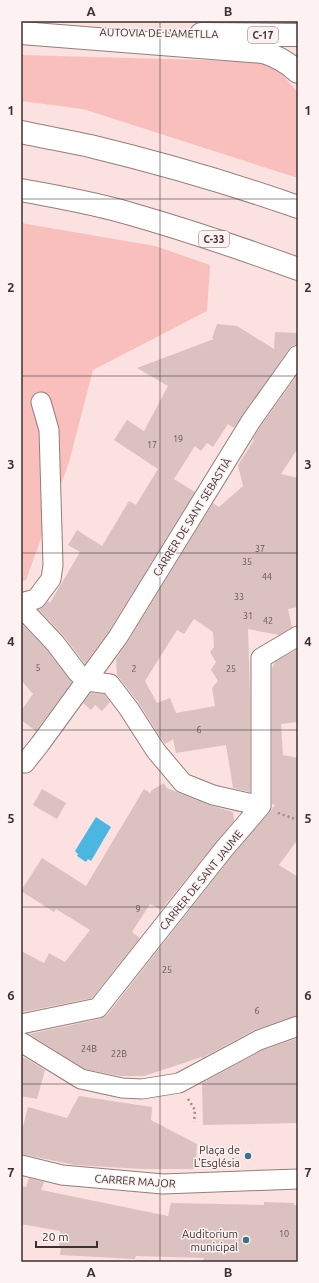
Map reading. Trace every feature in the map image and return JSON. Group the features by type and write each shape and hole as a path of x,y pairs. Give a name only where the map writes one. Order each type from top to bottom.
{"highway":[{"name":"AUTOVIA DE L'AMETLLA","path":"21,32 298,35"},
{"path":"21,32 263,52 277,56 290,64 298,72"},
{"path":"21,132 89,146 242,188 298,206"},
{"name":"C-33","path":"21,190 130,213 225,243 298,269"}],"street":[{"name":"CARRER DE SANT SEBASTIÀ","path":"21,762 25,763 40,744 118,637 251,421 298,355"},
{"path":"21,603 36,599 51,579 53,565 49,430 41,402"},
{"path":"21,607 55,643 77,672 86,680 110,684 129,709 156,751 182,783 213,795 260,806 261,658 298,636"},
{"name":"CARRER DE SANT JAUME","path":"21,1024 98,1008 260,806"},
{"path":"21,1042 81,1079 122,1088 142,1089 179,1083 259,1040 298,1026"},
{"name":"CARRER MAJOR","path":"21,1165 62,1175 163,1184 298,1179"}],"shaded area":[{"path":"21,55 272,62 298,93 298,178 83,109 21,101"},
{"path":"21,223 155,246 210,265 207,311 93,370 69,462 26,580 21,581"}],"water":[{"path":"96,817 111,827 91,861 88,859 86,862 77,856 78,854 75,851"}],"building":[{"path":"217,324 237,326 274,349 275,332 298,333 298,344 293,345 289,349 234,428 228,424 213,447 207,443 201,451 195,446 174,479 195,492 109,631 85,664 63,635 39,610 48,601 50,603 80,552 68,545 77,530 102,546 129,501 136,505 158,469 114,440 127,420 144,431 168,386 137,368 214,339 212,338"},
{"path":"298,374 298,448 281,474 298,478 298,607 288,609 292,627 279,635 248,629 250,694 250,792 233,788 226,745 176,753 173,739 165,744 138,702 117,675 116,659 213,503 219,507 243,486 238,465 254,440 253,439","holes":["194,619 213,632 214,647 210,652 216,662 211,670 218,681 212,688 215,706 176,713 170,698 157,703 145,681 177,630 184,634"]},
{"path":"21,623 47,650 72,682 36,731 21,720 21,711 33,694 21,680"},
{"path":"298,649 298,722 281,724 283,755 298,758 298,839 279,865 298,877 298,1015 254,1030 202,1058 144,1076 120,1076 85,1069 29,1034 100,1019 107,1015 232,856 275,805 272,804 272,668 275,662"},
{"path":"91,693 104,694 110,702 102,711 95,705 91,710 83,703"},
{"path":"164,783 167,788 209,805 233,812 234,821 161,910 150,904 132,932 140,938 92,998 23,1012 21,1005 21,951 44,963 49,953 65,962 90,930 56,909 54,912 21,891 42,858 86,886 144,789 150,793 152,790"},
{"path":"42,789 66,803 57,819 33,805"},
{"path":"298,1038 298,1123 203,1125 202,1083 263,1050"},
{"path":"21,1057 45,1070 37,1099 21,1096"},
{"path":"79,1096 152,1107 151,1120 197,1144 196,1164 194,1164 194,1169 142,1169 75,1165 21,1154 21,1134 28,1107 67,1118"},
{"path":"29,1178 44,1182 41,1190 168,1216 171,1203 264,1205 264,1202 294,1203 294,1205 298,1205 298,1262 203,1262 204,1258 136,1256 135,1259 60,1255 60,1231 21,1224 21,1186 26,1187"}],"place":[{"name":"Plaça de L'Església","path":"248,1156"},
{"name":"Auditorium municipal","path":"246,1240"}]}
